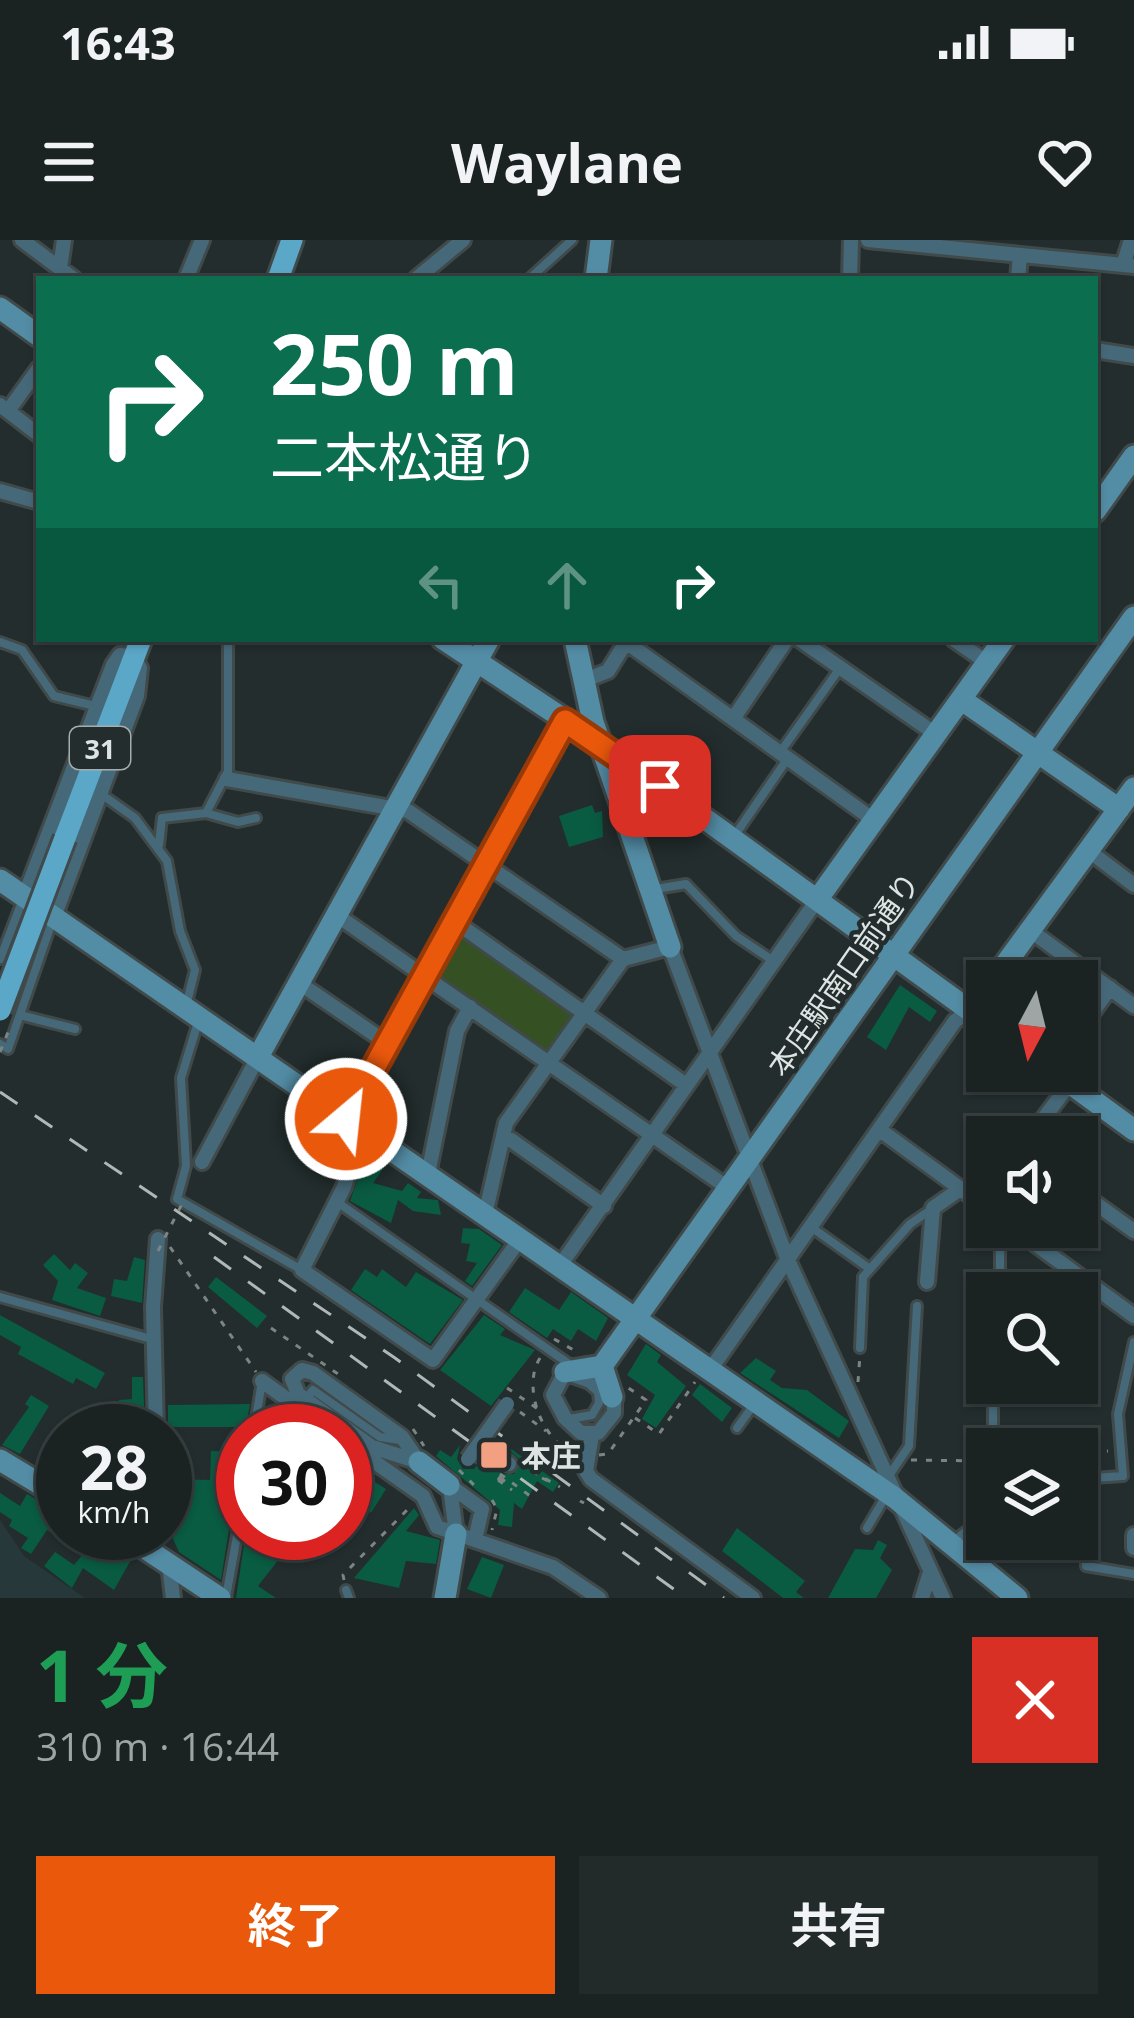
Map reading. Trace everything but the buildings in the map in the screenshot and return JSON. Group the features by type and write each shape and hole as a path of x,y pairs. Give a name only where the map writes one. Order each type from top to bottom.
{"main road":[{"path":"279,276 292,240"},
{"name":"31","path":"10,1012 65,838 137,648"}],"street":[{"path":"22,240 70,276"},
{"path":"60,268 64,240"},
{"path":"188,276 202,240"},
{"path":"422,276 464,240"},
{"path":"596,276 601,240"},
{"path":"850,276 851,240"},
{"path":"868,240 964,245 1128,266 1131,240"},
{"path":"1018,276 1020,255"},
{"path":"0,308 36,334"},
{"path":"1098,353 1134,356"},
{"path":"36,371 4,408 36,433"},
{"path":"1098,504 1134,457"},
{"path":"0,491 36,501"},
{"name":"本庄駅南口前通り","path":"590,1373 636,1319 1134,617"},
{"path":"447,642 603,745 966,1008"},
{"path":"202,1162 488,642"},
{"path":"576,642 583,681 670,947 749,1160 888,1490 943,1598"},
{"path":"583,681 608,670 626,642"},
{"path":"630,642 875,820"},
{"path":"733,718 785,642"},
{"path":"803,642 937,735"},
{"path":"957,642 988,663"},
{"path":"559,1267 1002,642"},
{"path":"23,896 115,661 137,648 137,696 54,917"},
{"path":"962,700 1119,809"},
{"path":"520,1239 433,1360 302,1270 337,1202 354,1125 387,1043 565,721"},
{"path":"227,778 397,808 622,958"},
{"path":"1009,960 1134,788"},
{"path":"1089,850 1134,885"},
{"path":"0,880 636,1319 705,1372 888,1490 1017,1598"},
{"path":"335,914 728,1188"},
{"path":"454,921 686,1085"},
{"path":"1031,931 1134,1006"},
{"path":"485,1215 506,1123 622,958 670,947"},
{"path":"299,983 387,1043"},
{"path":"1098,1005 1110,988"},
{"path":"428,1174 457,1031 470,1007"},
{"path":"705,1372 955,1021 966,1019"},
{"path":"1082,1092 1134,1130"},
{"path":"880,1130 966,1192"},
{"path":"502,1140 511,1140 604,1206"},
{"path":"927,1282 933,1208 960,1189"},
{"path":"1098,1205 1134,1231"},
{"path":"156,1404 153,1288 158,1245"},
{"path":"1041,1248 1134,1316"},
{"path":"418,1462 405,1441 313,1372 302,1370 292,1384 307,1401 372,1447 418,1462 459,1472 483,1514 465,1537 447,1592"},
{"path":"592,1435 581,1433 565,1418 553,1394 590,1373 614,1413 592,1435 586,1471 591,1479 753,1598"},
{"path":"262,1381 294,1404"},
{"path":"465,1537 459,1472 508,1404 513,1408"},
{"path":"480,1442 506,1469"},
{"path":"0,1460 36,1482"},
{"path":"372,1460 423,1496 433,1524 553,1567 598,1598"},
{"path":"1134,1535 1134,1548"},
{"path":"163,1560 173,1598"},
{"path":"173,1560 222,1598"},
{"path":"922,1598 930,1572"}],"lane":[{"path":"532,276 572,240"},
{"path":"0,642 22,650 54,696 97,706"},
{"path":"206,813 227,778 228,642"},
{"path":"732,839 840,668"},
{"path":"101,794 135,818 159,845"},
{"path":"256,818 238,822 206,813 162,818 159,845 195,970 181,1078 186,1166 177,1199 302,1270"},
{"path":"652,890 686,884 736,936 773,961"},
{"path":"0,959 23,896"},
{"path":"0,1044 8,1049 10,1012 54,917"},
{"path":"10,1012 75,1029"},
{"path":"337,1202 477,1301 590,1373 601,1399 592,1415 565,1418"},
{"path":"860,1348 863,1277 910,1224 933,1208"},
{"path":"810,1226 870,1269"},
{"path":"0,1297 156,1340"},
{"path":"867,1528 909,1446 917,1306"},
{"path":"1134,1342 1118,1414 1123,1476 1078,1479 1088,1519 1086,1566 1134,1574"},
{"path":"258,1404 262,1381"},
{"path":"737,1428 756,1402"},
{"path":"951,1544 966,1532"},
{"path":"222,1598 230,1560"}],"path":[{"path":"183,1202 158,1245 172,1250 262,1381"},
{"path":"549,1345 556,1336 581,1354 590,1373"},
{"path":"633,1418 659,1434 705,1372"},
{"path":"507,1388 540,1410"},
{"path":"513,1408 550,1434"},
{"path":"1098,1452 1120,1450"},
{"path":"904,1475 908,1460 966,1461"},
{"path":"506,1469 542,1476 549,1479 557,1485 542,1476 527,1463"},
{"path":"506,1469 511,1488"},
{"path":"506,1469 530,1497"},
{"path":"459,1472 473,1481 476,1496"},
{"path":"348,1594 343,1575 423,1496"}],"shaded area":[{"path":"0,1520 24,1556 85,1598 0,1598"}],"green space":[{"path":"453,929 577,1015 549,1054 431,973"}],"railway":[{"path":"0,1092 395,1358 724,1598"},
{"path":"214,1257 686,1598"}],"place":[{"name":"本庄","path":"494,1455"}],"route":[{"path":"346,1119 565,721 660,786"}]}
